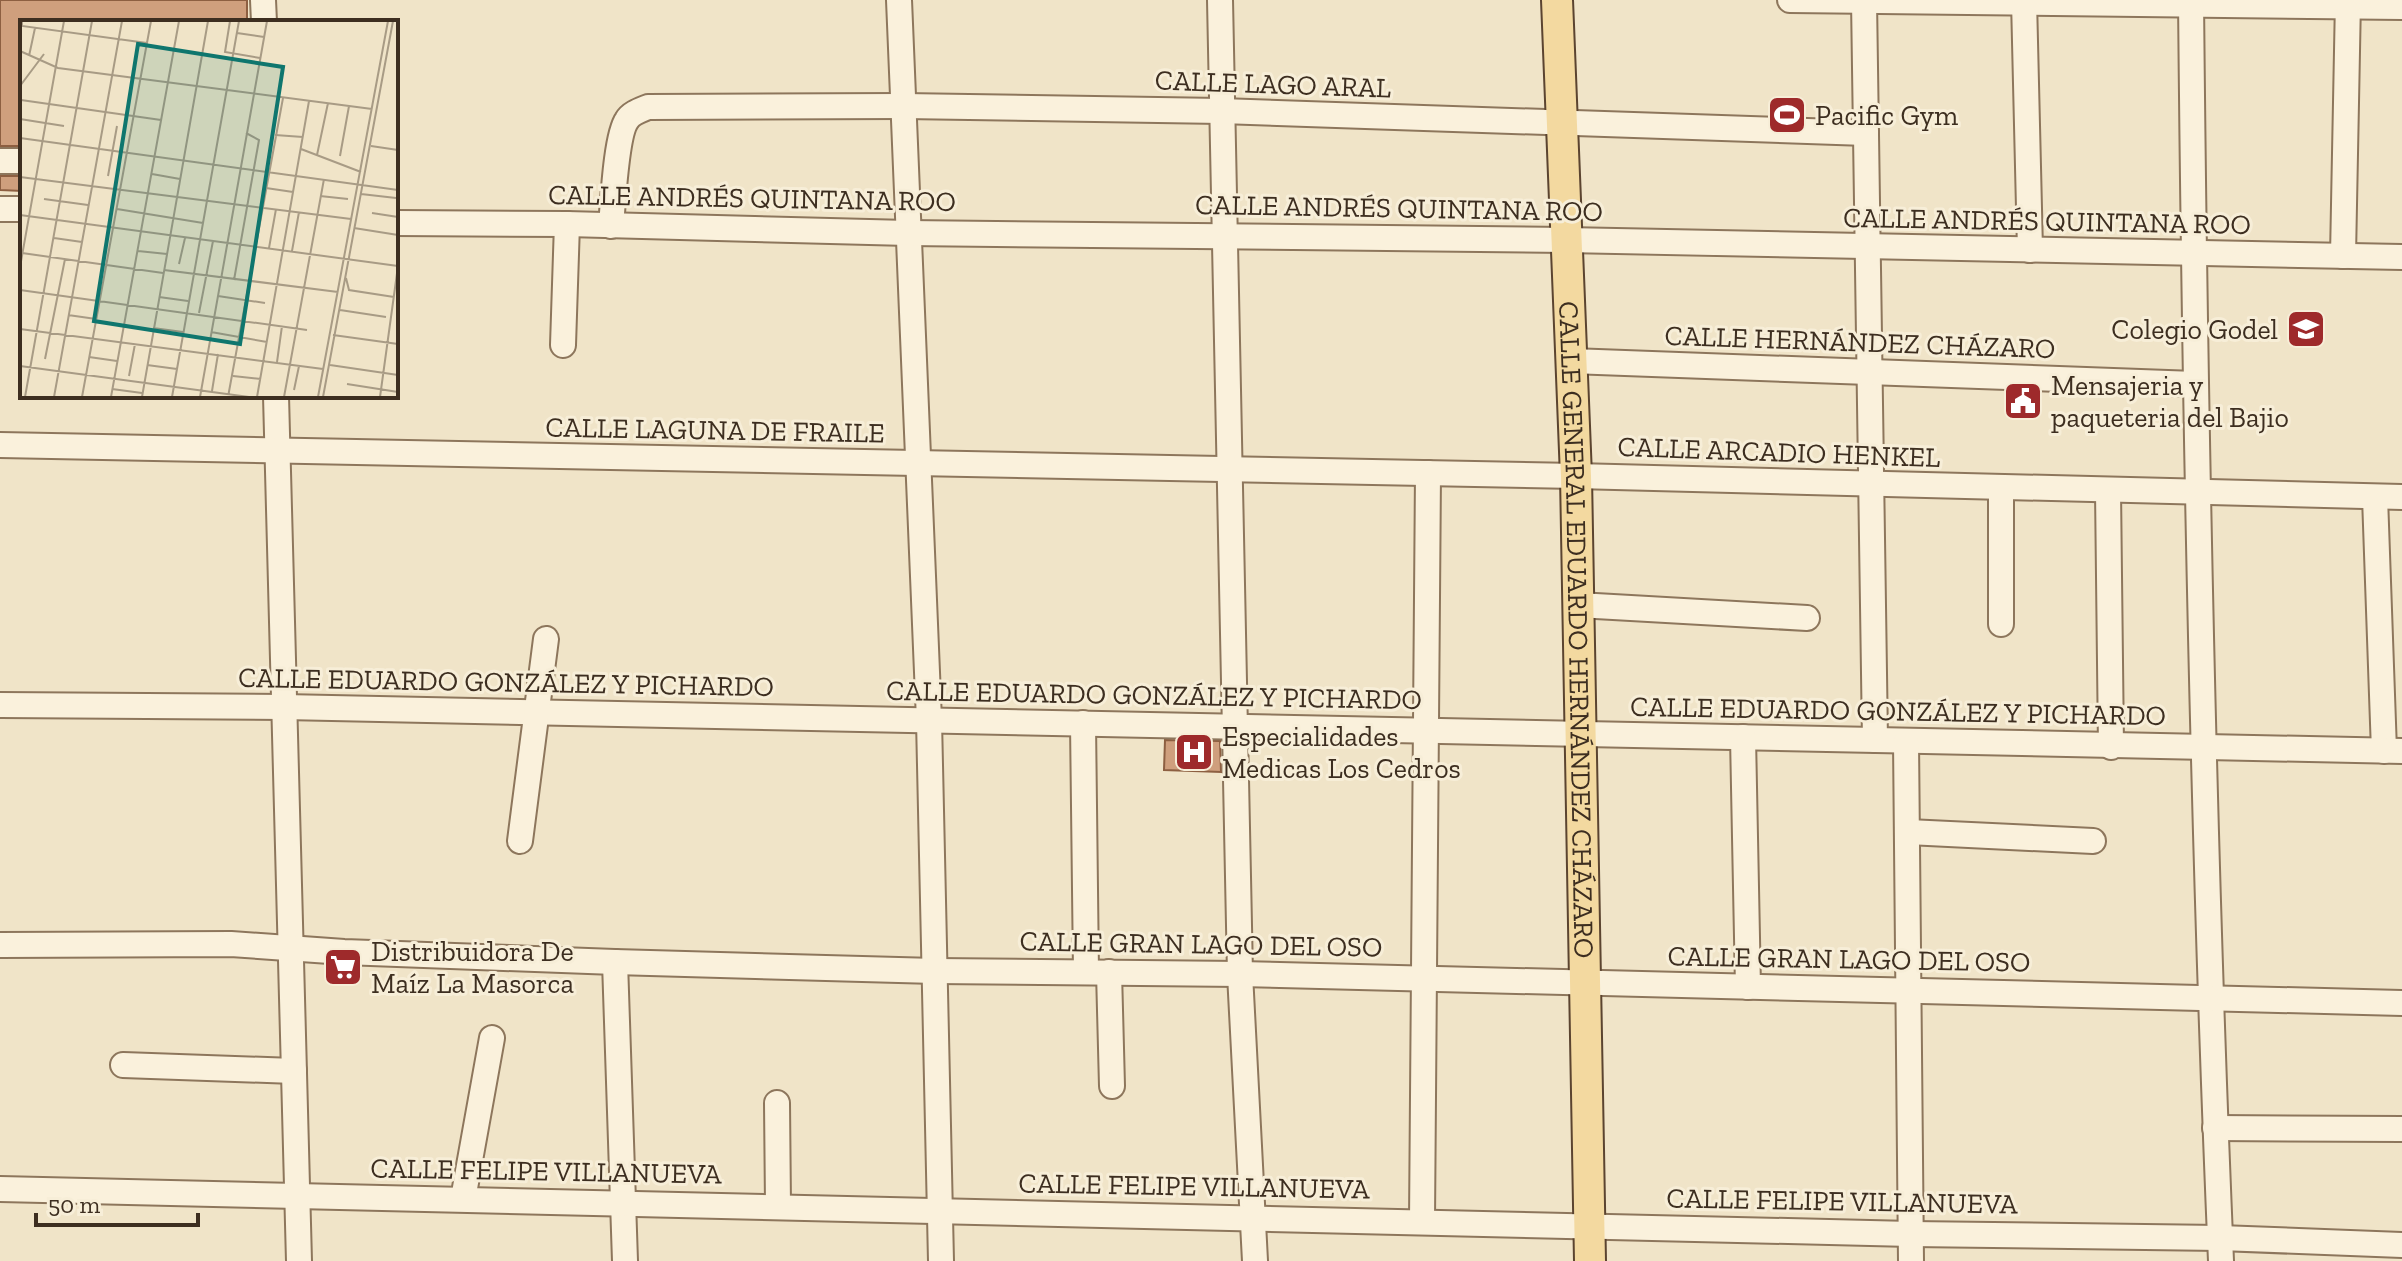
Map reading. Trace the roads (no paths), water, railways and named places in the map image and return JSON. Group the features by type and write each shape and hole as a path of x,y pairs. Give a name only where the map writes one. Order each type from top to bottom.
{"main road":[{"name":"CALLE GENERAL EDUARDO HERNÁNDEZ CHÁZARO","path":"1557,0 1576,476 1590,1261"}],"street":[{"path":"263,0 264,20"},
{"path":"899,0 929,720 941,1261"},
{"path":"1220,0 1240,974 1255,1261"},
{"path":"1790,0 2348,2 2402,7"},
{"path":"1864,1 1875,740"},
{"path":"2024,2 2030,250"},
{"path":"2191,2 2195,384 2210,998 2220,1250"},
{"path":"2343,256 2348,2"},
{"name":"CALLE LAGO ARAL","path":"611,226 621,135 626,120 648,107 904,106 1221,111 1866,133"},
{"name":"CALLE ANDRÉS QUINTANA ROO","path":"398,223 908,233 1226,234 2402,257"},
{"path":"563,345 567,224"},
{"name":"CALLE HERNÁNDEZ CHÁZARO","path":"1571,361 2195,384"},
{"path":"276,398 299,1261"},
{"name":"CALLE LAGUNA DE FRAILE","path":"0,445 1428,473"},
{"path":"1422,1221 1428,473"},
{"name":"CALLE ARCADIO HENKEL","path":"1428,473 2402,497"},
{"path":"2001,488 2001,624"},
{"path":"2108,490 2111,747"},
{"path":"2375,497 2393,751"},
{"path":"1578,605 1807,618"},
{"path":"520,841 546,639"},
{"name":"CALLE EDUARDO GONZÁLEZ Y PICHARDO","path":"0,705 284,707 2393,751"},
{"path":"1083,723 1097,972 1112,1086"},
{"path":"1743,737 1748,987"},
{"path":"1906,741 1911,1261"},
{"path":"1908,832 2093,841"},
{"name":"CALLE GRAN LAGO DEL OSO","path":"0,945 231,944 344,952 935,971 1240,974 2402,1003"},
{"path":"615,962 625,1261"},
{"path":"463,1199 492,1038"},
{"path":"123,1065 294,1071"},
{"path":"777,1103 778,1206"},
{"path":"2215,1128 2402,1129"},
{"name":"CALLE FELIPE VILLANUEVA","path":"0,1189 1589,1225 1911,1234 2220,1250 2392,1250"}],"place":[{"name":"Pacific Gym","path":"1787,115"},
{"name":"Colegio Godel","path":"2306,329"},
{"name":"Mensajeria y paqueteria del Bajio","path":"2023,401"},
{"name":"Especialidades Medicas Los Cedros","path":"1194,752"},
{"name":"Distribuidora De Maíz La Masorca","path":"343,967"}]}
